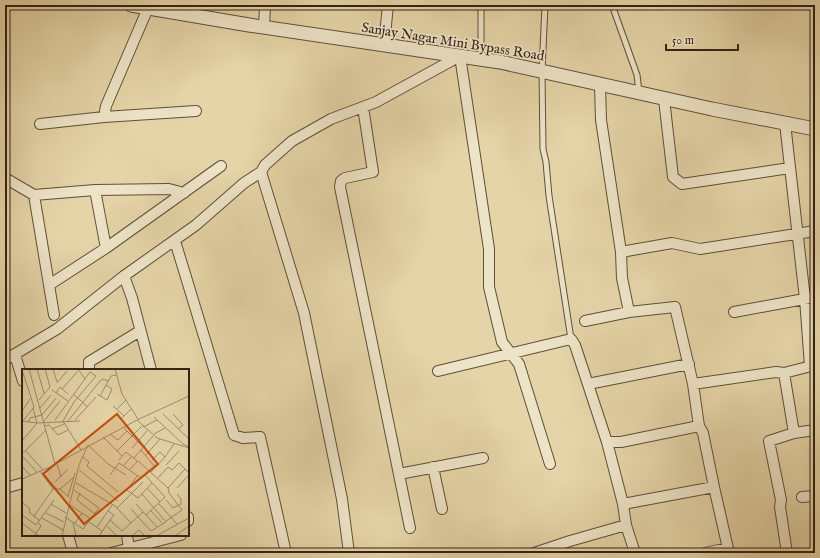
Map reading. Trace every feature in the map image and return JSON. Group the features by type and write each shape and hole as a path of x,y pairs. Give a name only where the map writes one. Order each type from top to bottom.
{"street":[{"path":"264,27 265,5"},
{"path":"384,45 388,5"},
{"path":"104,117 106,106 139,6"},
{"name":"Sanjay Nagar Mini Bypass Road","path":"139,6 264,27 460,56 815,129"},
{"path":"5,360 57,329 124,276 196,225 244,183 260,172 265,165 292,141 331,119 376,102 460,56 490,249 489,287 502,342 519,364 550,464"},
{"path":"600,84 601,120 621,252 622,278 629,312"},
{"path":"664,99 673,177 682,184 790,168"},
{"path":"363,107 373,172 345,178 341,181 340,187 410,528"},
{"path":"40,124 104,117 196,111"},
{"path":"693,384 784,372 813,366 810,298 797,234 785,123"},
{"path":"49,285 106,248 221,166"},
{"path":"260,172 304,313 342,499 349,553"},
{"path":"5,178 34,196 95,190 169,189 184,193"},
{"path":"95,190 106,248"},
{"path":"34,196 54,315"},
{"path":"621,252 672,243 700,249 815,231"},
{"path":"175,241 234,435 243,438 260,437 286,553"},
{"path":"124,276 132,298 151,369"},
{"path":"734,312 810,298"},
{"path":"585,321 629,312 676,307 693,384 699,426 703,433 729,550 705,553"},
{"path":"89,369 89,362 140,331"},
{"path":"438,371 571,339 575,345 607,442 623,504 626,525 635,553"},
{"path":"15,355 22,378"},
{"path":"588,384 689,364"},
{"path":"784,372 794,433"},
{"path":"607,442 621,442 699,426"},
{"path":"787,553 780,507 781,500 769,441 794,433 815,430"},
{"path":"399,474 483,458"},
{"path":"433,467 442,509"},
{"path":"5,488 22,483"},
{"path":"623,504 714,487"},
{"path":"802,497 815,496"},
{"path":"534,553 626,525"},
{"path":"68,536 73,553"},
{"path":"127,536 129,548"},
{"path":"111,553 177,536"}],"lane":[{"path":"481,5 481,60"},
{"path":"545,5 542,72 543,149 571,339"},
{"path":"612,5 637,75 639,93"}]}
